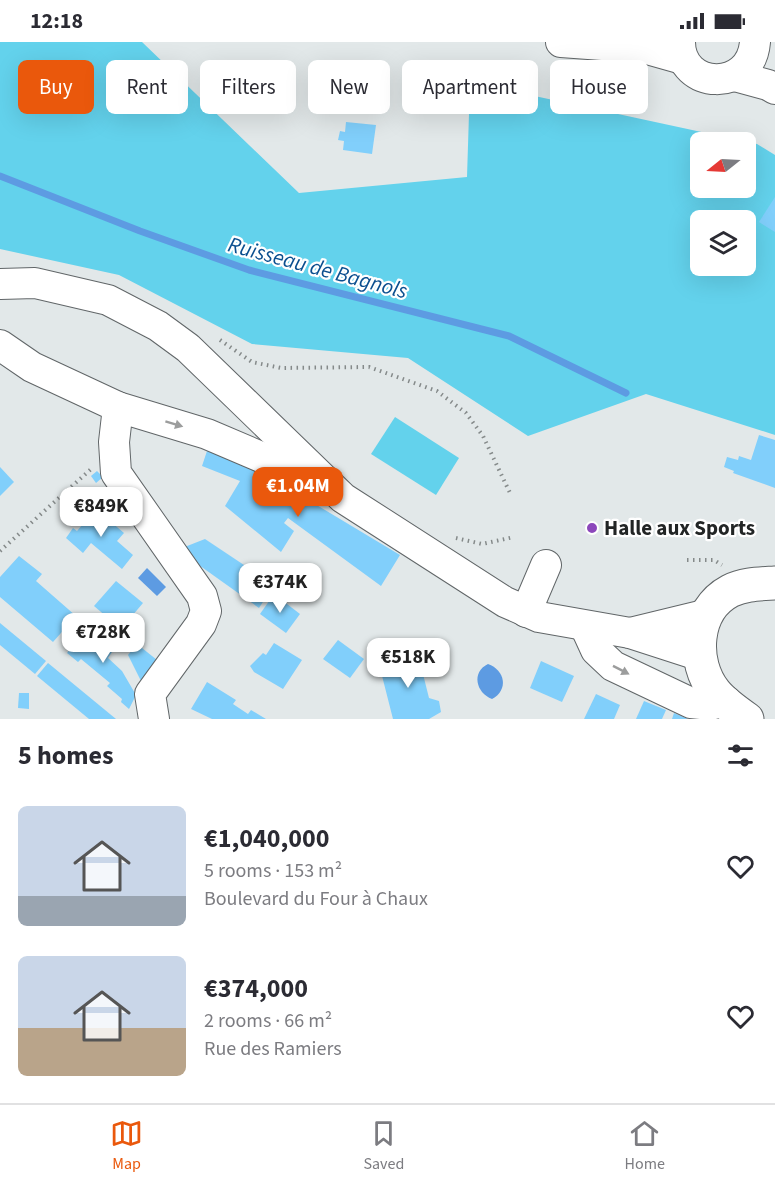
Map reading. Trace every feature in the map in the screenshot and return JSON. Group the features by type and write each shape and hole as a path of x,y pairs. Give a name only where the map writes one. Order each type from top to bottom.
{"main road":[{"path":"737,710 714,692 698,655 705,615 729,591 749,584 775,583"}],"street":[{"path":"579,43 667,48 700,76 711,80 747,60 771,87"},
{"path":"0,284 35,283 108,300 158,326 188,348 343,498 505,602 526,612 558,622 630,633 698,655"},
{"path":"0,345 32,367 118,407 207,434 261,457 314,489 343,498"},
{"path":"118,407 114,442 116,473 202,596 206,611 201,624 150,694 153,719"},
{"path":"526,612 546,565"},
{"path":"630,633 705,615"},
{"path":"585,626 596,650 613,666 691,703 737,710"}],"path":[{"path":"218,339 252,362 281,368 369,367 437,391 466,413 483,436 510,493"},
{"path":"0,551 87,473"},
{"path":"447,536 482,544 514,537"},
{"path":"687,560 714,560 729,569"}],"shaded area":[{"path":"0,42 142,42 161,60 106,60 106,114 188,114 188,86 200,98 200,114 217,114 299,193 467,177 469,114 538,114 538,97 550,99 550,114 618,114 701,132 690,132 690,198 756,198 757,144 775,155 775,435 646,394 528,436 408,358 252,344 119,275 0,249"},
{"path":"395,417 459,458 436,495 371,454"},
{"path":"147,568 166,587 157,596 138,578"},
{"path":"488,664 498,671 503,680 501,691 492,699 482,692 478,682 479,672"}],"building":[{"path":"346,122 376,125 372,154 343,150 344,141 338,140 340,131 345,132"},
{"path":"775,197 775,232 759,222"},
{"path":"759,435 775,440 775,488 733,473 734,471 724,467 727,457 738,460 739,456 751,460"},
{"path":"207,451 250,465 400,555 381,586 288,518 284,523 294,531 281,552 225,506 240,481 202,466"},
{"path":"0,467 14,482 0,496"},
{"path":"97,471 103,477 96,483 91,476"},
{"path":"96,509 124,533 117,541 133,555 122,569 91,543 83,553 66,538 73,528 77,531"},
{"path":"205,539 274,585 259,608 189,558 182,548"},
{"path":"19,556 42,574 36,581 76,616 53,642 0,597 0,577"},
{"path":"116,581 143,603 121,629 94,606"},
{"path":"274,594 300,614 286,633 260,614"},
{"path":"0,623 46,661 35,674 0,645"},
{"path":"89,627 110,647 112,652 108,658 122,671 136,695 129,709 121,702 122,699 107,686 110,683 81,659 78,662 67,653"},
{"path":"338,640 364,659 350,678 323,659"},
{"path":"274,643 302,660 283,689 254,672 250,666 263,653 266,655"},
{"path":"137,644 157,660 141,681 128,655"},
{"path":"419,655 426,657 428,662 422,670 429,698 439,701 441,712 429,719 393,719 379,664"},
{"path":"541,661 574,676 562,702 530,688"},
{"path":"48,663 116,719 89,719 37,676"},
{"path":"207,682 236,700 233,704 248,714 251,710 266,719 212,719 191,709"},
{"path":"19,693 29,693 29,709 18,708"},
{"path":"596,694 620,705 614,719 584,719"},
{"path":"644,701 666,710 662,719 636,719"},
{"path":"674,713 688,719 672,719"}],"waterway":[{"name":"Ruisseau de Bagnols","path":"0,176 140,231 249,270 509,336 626,393"}],"place":[{"name":"Halle aux Sports","path":"592,528"}]}
